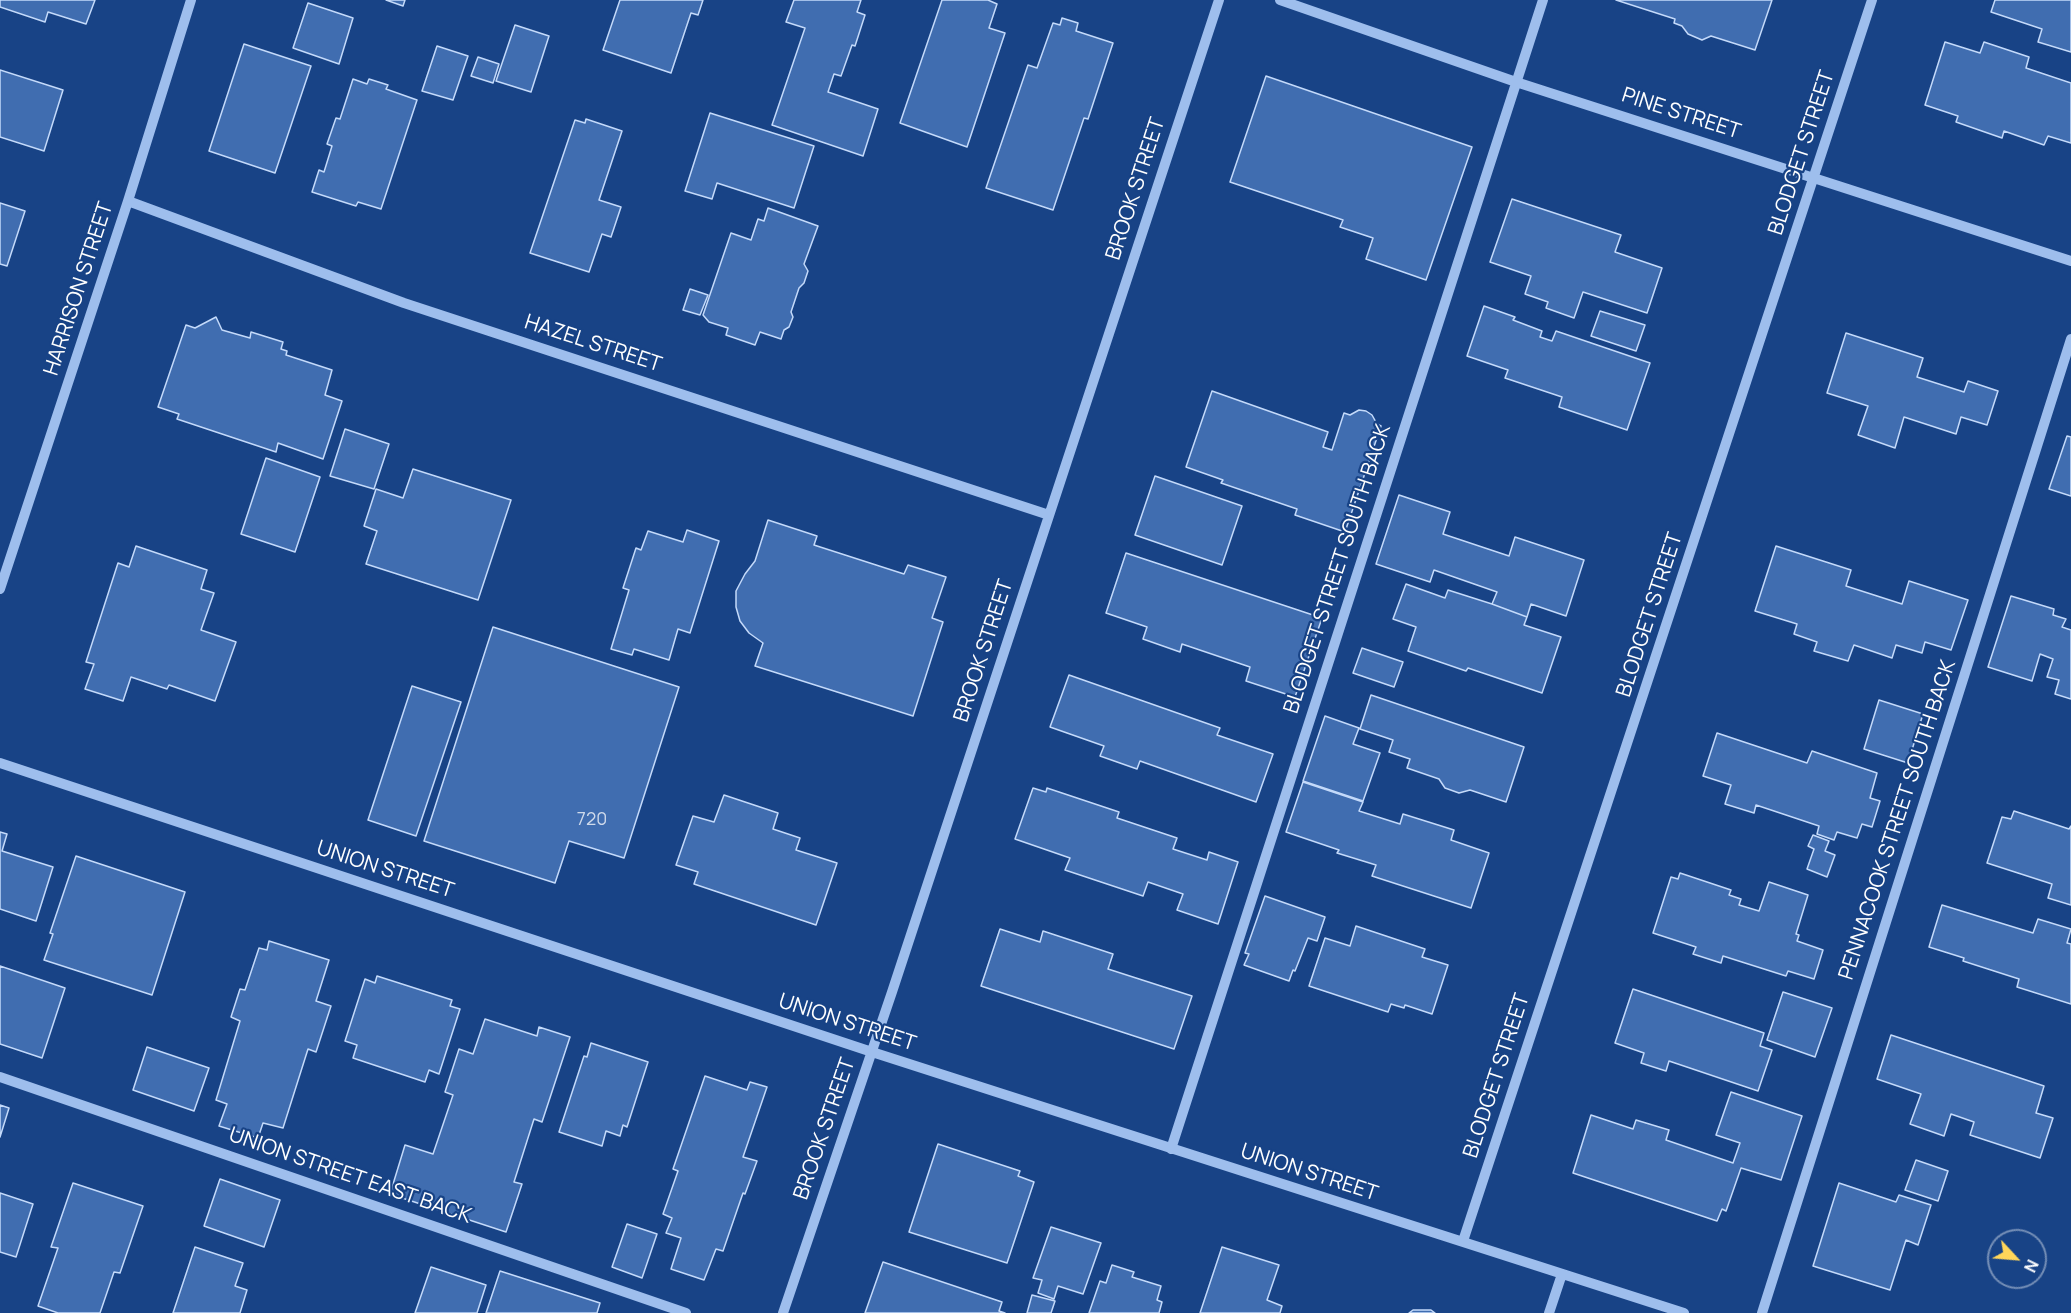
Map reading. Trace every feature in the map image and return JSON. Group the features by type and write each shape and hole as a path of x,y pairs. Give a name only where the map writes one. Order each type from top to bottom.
{"street":[{"name":"HARRISON STREET","path":"0,589 128,201 191,0"},
{"name":"BROOK STREET","path":"783,1313 872,1052 1220,0"},
{"name":"PINE STREET","path":"1280,0 1516,82 2071,261"},
{"name":"BLODGET STREET SOUTH BACK","path":"1171,1149 1543,0"},
{"name":"BLODGET STREET","path":"1463,1242 1872,0"},
{"name":"HAZEL STREET","path":"128,201 404,303 1049,515"},
{"name":"PENNACOOK STREET SOUTH BACK","path":"1762,1313 2071,339"},
{"name":"UNION STREET","path":"0,764 872,1052 1684,1313"},
{"name":"UNION STREET EAST BACK","path":"0,1077 686,1313"},
{"path":"1549,1313 1562,1274"}],"building":[{"path":"0,0 95,0 86,24 48,12 45,22 0,7"},
{"path":"386,0 405,0 403,6"},
{"path":"620,0 703,0 698,15 691,13 671,73 603,50"},
{"path":"794,0 861,0 857,12 865,15 855,46 852,45 841,76 834,74 828,92 878,109 863,156 772,125 805,28 786,22"},
{"path":"942,0 988,0 997,4 989,28 1005,33 967,147 900,123"},
{"path":"1616,0 1772,0 1755,50 1711,36 1702,40 1688,34 1682,26 1674,23 1675,19"},
{"path":"1995,0 2071,0 2071,52 2038,42 2042,29 1991,12"},
{"path":"308,3 353,18 339,64 293,48"},
{"path":"1062,18 1078,23 1076,31 1113,43 1088,119 1084,118 1053,210 986,188 1028,65 1037,68 1053,23 1060,25"},
{"path":"515,25 549,36 531,92 496,81"},
{"path":"1945,42 1980,53 1984,42 2029,57 2026,68 2071,83 2071,143 2048,136 2044,145 2004,131 2002,138 1956,122 1958,116 1925,105"},
{"path":"244,44 311,66 275,173 209,151"},
{"path":"437,46 468,56 453,100 422,91"},
{"path":"478,57 499,64 493,83 471,76"},
{"path":"0,70 63,90 44,151 0,137"},
{"path":"1266,76 1472,147 1426,280 1366,259 1373,238 1340,227 1343,220 1230,182"},
{"path":"353,79 367,84 369,79 388,85 386,89 417,100 381,209 358,202 356,206 312,192 319,170 324,172 332,146 327,144 336,118 340,119"},
{"path":"710,113 814,146 794,208 717,183 712,199 685,191"},
{"path":"586,119 622,131 599,200 621,207 611,237 602,234 589,272 530,253 575,120 585,123"},
{"path":"1512,199 1621,235 1615,252 1662,268 1647,313 1583,292 1574,318 1546,308 1548,302 1525,294 1531,276 1490,262"},
{"path":"0,203 25,211 7,266 0,264"},
{"path":"768,208 818,226 804,264 808,271 804,283 799,288 789,327 784,330 781,339 760,332 755,345 726,335 728,328 709,322 703,315 731,233 751,240 758,219 764,221"},
{"path":"690,289 708,295 700,315 683,310"},
{"path":"1484,306 1515,317 1513,320 1542,331 1540,337 1552,341 1556,331 1650,363 1627,430 1559,407 1562,397 1505,378 1508,370 1467,356"},
{"path":"1600,311 1645,325 1636,351 1591,336"},
{"path":"216,317 222,330 250,338 251,332 283,342 281,349 287,351 286,355 332,370 325,395 342,401 323,459 278,443 276,452 177,419 179,414 158,407 186,325 195,328"},
{"path":"1846,333 1923,358 1917,377 1964,392 1968,381 1998,391 1987,425 1961,417 1956,434 1904,417 1895,448 1858,435 1868,406 1827,393"},
{"path":"1212,391 1328,432 1323,447 1332,450 1344,413 1350,415 1359,410 1372,415 1377,424 1381,426 1345,532 1295,515 1297,509 1221,483 1223,480 1186,467"},
{"path":"345,429 389,444 374,489 330,476"},
{"path":"2067,436 2071,437 2071,496 2049,489"},
{"path":"266,458 320,477 295,552 241,534"},
{"path":"413,469 511,500 478,600 366,564 377,531 364,526 376,489 403,498"},
{"path":"1155,476 1242,506 1222,565 1135,535"},
{"path":"1399,495 1450,512 1443,534 1509,556 1515,537 1584,560 1566,616 1531,604 1527,617 1492,604 1497,592 1434,570 1430,582 1376,564"},
{"path":"768,520 817,536 814,545 904,574 908,565 946,577 932,618 943,622 913,716 755,666 763,643 749,633 740,621 736,607 736,591 755,561"},
{"path":"687,530 719,541 690,633 678,629 669,660 634,649 632,655 611,649 629,590 623,588 636,548 641,550 648,531 683,542"},
{"path":"136,546 207,570 201,589 214,593 201,630 236,642 215,701 169,685 167,689 131,677 123,701 85,689 94,664 86,662 118,563 129,567"},
{"path":"1776,546 1851,570 1846,586 1902,604 1909,581 1968,600 1951,650 1925,642 1922,653 1896,645 1892,658 1854,645 1848,661 1814,651 1817,642 1794,634 1797,624 1755,611"},
{"path":"1126,553 1322,618 1295,697 1246,681 1250,667 1182,644 1180,652 1143,639 1147,627 1106,613"},
{"path":"1406,584 1445,598 1448,590 1492,604 1527,617 1524,625 1561,637 1542,693 1408,651 1416,627 1393,619"},
{"path":"2011,596 2054,609 2053,615 2066,619 2062,627 2071,630 2071,699 2055,694 2059,680 2047,677 2053,659 2040,654 2032,681 1988,667"},
{"path":"493,627 679,687 624,858 569,841 555,883 424,841"},
{"path":"1362,648 1403,662 1394,687 1353,673"},
{"path":"1069,675 1220,728 1217,735 1273,754 1256,802 1140,761 1137,769 1100,756 1104,746 1050,727"},
{"path":"412,686 461,702 416,836 368,820"},
{"path":"1371,695 1524,747 1506,802 1470,790 1459,793 1445,788 1439,779 1407,768 1410,759 1389,752 1393,740 1360,729"},
{"path":"1879,700 1923,714 1908,763 1864,749"},
{"path":"1325,716 1359,728 1353,744 1380,753 1363,801 1303,781"},
{"path":"1717,733 1807,763 1812,751 1877,773 1870,798 1880,801 1872,827 1862,824 1857,838 1837,832 1834,840 1817,834 1819,826 1756,805 1754,813 1725,804 1731,785 1703,776"},
{"path":"1303,782 1363,802 1359,811 1400,824 1403,814 1454,830 1451,840 1489,853 1471,908 1372,876 1376,865 1337,853 1339,850 1286,832"},
{"path":"1033,788 1046,792 1047,788 1119,812 1117,818 1177,838 1173,849 1207,860 1209,852 1238,862 1218,924 1177,910 1183,894 1148,882 1143,896 1065,870 1070,858 1015,839"},
{"path":"724,795 778,813 773,829 800,838 796,850 837,863 816,925 694,884 698,872 676,865 693,816 714,822"},
{"path":"2014,811 2069,829 2071,826 2071,905 2048,898 2052,884 1987,863 2002,817 2011,819"},
{"path":"0,832 7,834 2,851 53,867 36,921 0,909"},
{"path":"1813,835 1829,841 1825,851 1835,855 1827,877 1807,869 1814,849 1808,846"},
{"path":"76,856 185,892 152,995 44,960 53,934 50,933"},
{"path":"1680,873 1731,890 1729,895 1741,899 1739,905 1759,911 1769,882 1808,895 1796,934 1799,935 1797,941 1823,950 1814,979 1788,971 1786,976 1723,956 1721,963 1693,954 1696,947 1653,933 1671,877 1678,879"},
{"path":"1265,896 1325,917 1317,941 1308,938 1289,981 1244,965 1249,954 1245,953"},
{"path":"1942,905 2033,933 2038,919 2071,929 2067,943 2071,944 2071,1004 2017,987 2019,979 1963,961 1964,958 1929,947"},
{"path":"1356,926 1425,949 1422,957 1448,965 1432,1014 1405,1005 1404,1008 1391,1004 1388,1012 1309,986 1325,938 1350,946"},
{"path":"1000,929 1040,942 1043,931 1113,954 1108,969 1192,996 1174,1049 981,986"},
{"path":"269,941 329,960 316,1001 331,1006 316,1052 308,1049 283,1128 263,1123 258,1138 219,1126 227,1104 216,1100 240,1021 231,1017 240,989 245,990 259,948 267,950"},
{"path":"0,966 65,988 42,1058 0,1044"},
{"path":"377,976 452,1000 450,1006 460,1009 439,1074 429,1070 425,1082 353,1058 357,1045 345,1041 365,979 375,983"},
{"path":"1633,989 1764,1033 1760,1046 1772,1050 1758,1091 1669,1061 1666,1071 1641,1063 1644,1053 1615,1043"},
{"path":"1783,992 1832,1008 1815,1057 1767,1040"},
{"path":"485,1019 537,1036 539,1027 570,1037 542,1122 534,1119 514,1182 522,1184 506,1232 390,1194 405,1145 433,1154 453,1095 445,1092 459,1049 473,1054"},
{"path":"1891,1035 2044,1086 2036,1113 2053,1118 2040,1158 1970,1135 1974,1122 1951,1114 1944,1136 1910,1124 1921,1094 1877,1079"},
{"path":"591,1043 648,1062 627,1127 623,1125 620,1136 606,1131 602,1146 559,1132 584,1056 587,1057"},
{"path":"147,1047 209,1068 194,1111 133,1090"},
{"path":"705,1076 747,1090 750,1082 767,1087 743,1157 757,1161 723,1251 716,1249 704,1280 671,1269 681,1238 666,1233 672,1218 663,1214 678,1171 673,1169"},
{"path":"1731,1092 1802,1116 1781,1180 1741,1168 1726,1211 1722,1209 1717,1221 1573,1173 1591,1115 1633,1129 1636,1120 1669,1130 1666,1140 1733,1163 1740,1143 1716,1135"},
{"path":"0,1105 9,1108 0,1137"},
{"path":"938,1144 1020,1171 1018,1176 1034,1182 1007,1263 909,1232"},
{"path":"1916,1160 1948,1171 1938,1201 1905,1190"},
{"path":"220,1179 280,1200 264,1247 204,1226"},
{"path":"73,1183 143,1206 120,1273 114,1272 100,1313 58,1313 38,1306 58,1248 51,1247"},
{"path":"1839,1183 1896,1202 1899,1195 1931,1205 1918,1245 1906,1240 1890,1290 1813,1266"},
{"path":"0,1193 33,1204 16,1257 0,1252"},
{"path":"627,1224 657,1234 642,1278 612,1267"},
{"path":"1051,1227 1101,1243 1083,1294 1058,1286 1054,1299 1038,1293 1042,1280 1033,1278"},
{"path":"195,1247 243,1263 235,1286 247,1290 240,1313 173,1313"},
{"path":"1222,1247 1279,1265 1267,1300 1282,1306 1280,1313 1200,1313"},
{"path":"883,1262 1002,1302 999,1311 1005,1313 865,1313"},
{"path":"1112,1265 1134,1272 1132,1277 1161,1286 1157,1300 1162,1302 1159,1313 1089,1313 1100,1281 1106,1283"},
{"path":"431,1267 486,1285 477,1313 415,1313"},
{"path":"500,1271 600,1303 597,1313 486,1313"},
{"path":"1032,1295 1055,1301 1051,1313 1027,1313"},
{"path":"1413,1310 1431,1310 1435,1313 1409,1313"}]}
